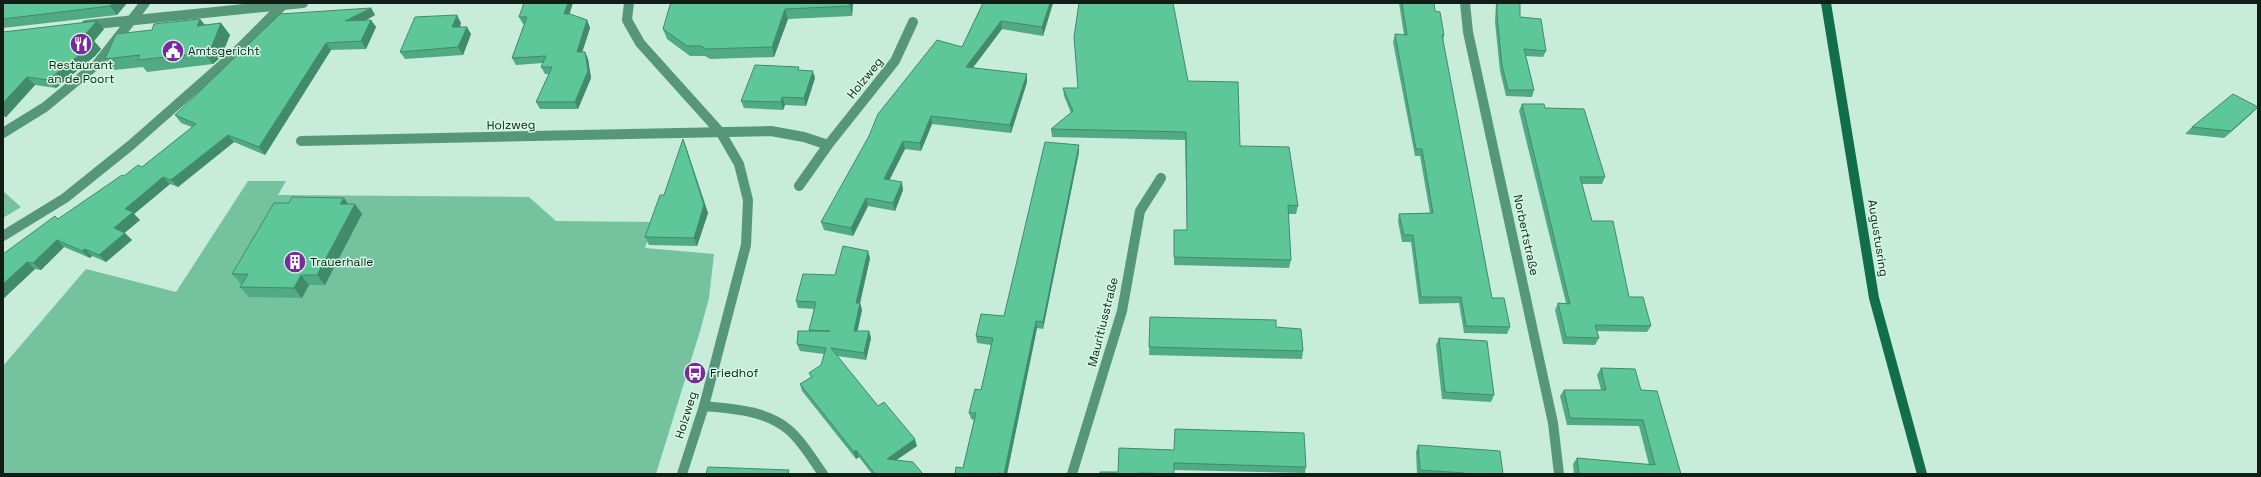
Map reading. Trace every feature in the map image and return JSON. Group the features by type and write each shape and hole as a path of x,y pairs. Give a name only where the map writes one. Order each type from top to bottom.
{"main road":[{"name":"Augustusring","path":"1826,3 1874,298 1922,474"}],"street":[{"path":"3,133 45,107 97,64 134,19 145,3"},
{"path":"80,26 134,19 303,3"},
{"name":"Holzweg","path":"629,3 627,20 640,43 721,133 739,164 748,200 746,245 704,406 682,474"},
{"name":"Norbertstraße","path":"1465,3 1468,32 1553,423 1559,474"},
{"path":"3,236 65,198 131,145 231,57 282,6"},
{"name":"Holzweg","path":"799,186 828,145 896,61 913,22"},
{"name":"Holzweg","path":"301,141 771,131 804,137 828,145"},
{"name":"Mauritiusstraße","path":"1072,474 1122,311 1140,211 1161,178"},
{"path":"704,406 745,410 768,417 789,430 823,474"}],"green space":[{"path":"248,181 286,181 278,195 529,197 556,221 654,222 645,248 714,254 709,298 656,474 3,474 3,366 86,269 176,292"},
{"path":"3,191 21,207 3,218"}],"building":[{"path":"3,3 113,3 110,6 3,19"},
{"path":"524,3 568,3 564,14 570,14 587,20 577,52 585,52 588,71 575,102 536,102 552,67 541,67 546,56 512,58 527,17 519,17"},
{"path":"673,3 850,3 850,6 785,9 772,47 706,49 701,46 687,46 663,29 670,5"},
{"path":"983,3 1050,3 1042,27 1001,21 966,67 1027,74 1010,125 931,116 920,143 903,141 884,179 902,182 893,203 866,198 851,228 821,222 869,136 878,114 937,40 962,47"},
{"path":"1079,3 1173,3 1188,81 1238,82 1240,146 1289,147 1298,206 1288,205 1291,260 1174,257 1174,230 1187,230 1186,132 1051,129 1073,111 1063,88 1078,88 1074,37"},
{"path":"1402,3 1434,3 1435,11 1440,12 1444,35 1442,35 1492,298 1504,298 1510,327 1466,326 1461,297 1421,297 1413,235 1404,235 1399,214 1433,213 1422,149 1416,149 1395,34 1407,35"},
{"path":"1497,3 1520,3 1520,17 1541,19 1546,51 1524,49 1534,90 1508,90 1502,65"},
{"path":"371,8 345,21 371,20 361,41 326,43 259,147 228,135 171,180 163,177 125,209 133,212 114,228 125,233 99,255 85,249 82,251 57,240 33,263 27,262 3,284 3,254 55,216 58,219 122,175 124,176 138,165 142,167 196,124 175,115 280,14"},
{"path":"457,15 452,27 467,27 458,47 400,52 415,17"},
{"path":"200,19 197,26 221,23 212,46 204,53 137,60 140,55 105,59 116,34 152,30 154,24"},
{"path":"97,21 78,42 94,41 88,48 48,80 27,77 3,103 3,32"},
{"path":"755,65 799,67 798,70 813,71 804,98 782,97 781,102 741,101"},
{"path":"2233,94 2258,107 2231,131 2192,127"},
{"path":"1522,104 1544,104 1545,108 1584,109 1605,177 1580,177 1592,221 1613,221 1629,297 1643,297 1651,326 1595,325 1599,338 1566,337 1558,303 1570,304"},
{"path":"683,139 704,205 694,238 645,237 660,195 664,195"},
{"path":"1045,142 1079,145 1043,322 1036,321 1004,474 955,474 956,467 963,468 976,413 969,413 975,389 981,390 993,338 976,336 981,314 1004,316"},
{"name":"Trauerhalle","path":"292,197 344,198 340,204 355,204 317,275 301,275 294,288 240,287 248,274 232,274 274,203 289,203"},
{"path":"843,246 868,251 856,303 860,303 854,331 869,331 864,353 831,348 878,406 884,402 915,439 887,459 913,462 923,474 875,474 856,450 854,452 800,384 812,377 809,373 821,365 826,348 797,344 798,331 830,331 809,330 816,302 796,301 803,274 835,275"},
{"path":"1150,317 1276,320 1276,327 1301,329 1303,351 1149,347"},
{"path":"1439,338 1487,341 1494,395 1445,392"},
{"path":"1601,368 1635,369 1641,390 1657,391 1681,474 1579,474 1577,458 1655,465 1643,420 1570,418 1564,390 1606,390"},
{"path":"1175,429 1304,433 1306,467 1174,463 1174,474 1100,474 1100,472 1118,472 1119,448 1174,450"},
{"path":"1418,445 1500,451 1503,474 1464,474 1420,470"},
{"path":"708,467 789,470 788,474 706,474"}],"place":[{"name":"Restaurant an de Poort","path":"81,44"},
{"name":"Amtsgericht","path":"173,51"},
{"name":"Trauerhalle","path":"295,262"},
{"name":"Friedhof","path":"695,373"}]}
